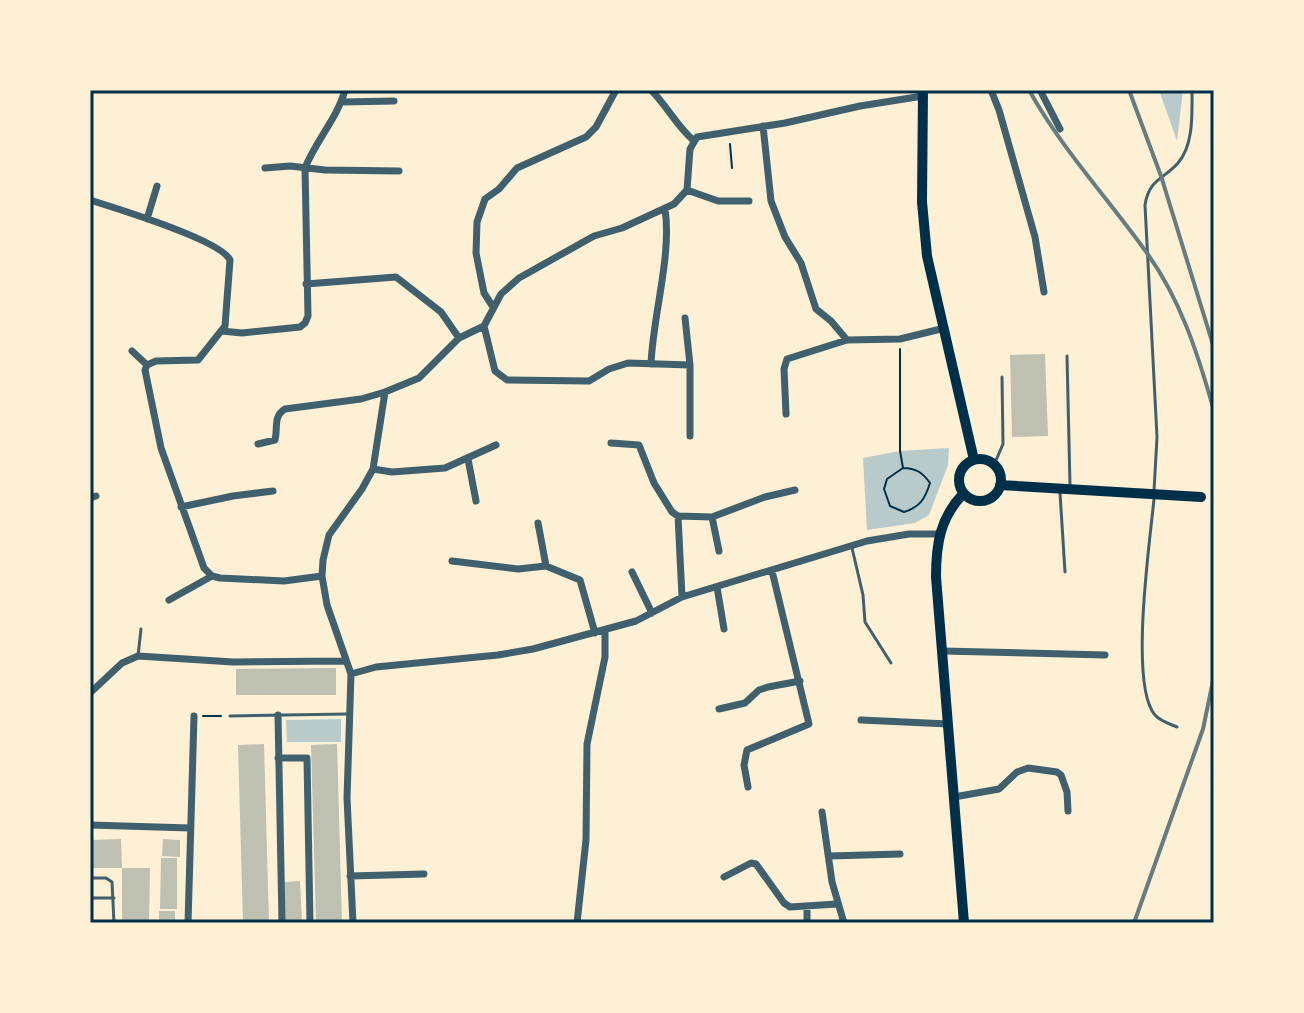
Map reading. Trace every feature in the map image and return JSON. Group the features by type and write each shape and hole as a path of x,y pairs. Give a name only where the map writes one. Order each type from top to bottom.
{"main road":[{"path":"923,93 927,256 974,460"},
{"path":"988,461 994,465 999,471 997,493 977,502 963,494 959,474 967,463 988,461"},
{"path":"1000,485 1201,497"},
{"path":"963,494 952,506 939,534 936,577 964,923"}],"street":[{"path":"222,331 242,333 300,327 308,316 305,168 342,102 345,90"},
{"path":"493,307 484,293 476,253 477,222 485,199 499,189 520,165 586,137 596,127 616,90"},
{"path":"651,90 668,108 680,129 693,140"},
{"path":"991,90 1035,237 1044,292"},
{"path":"1040,90 1060,129"},
{"path":"693,140 704,134 763,126 923,93"},
{"path":"342,102 394,101"},
{"path":"763,126 769,188 780,225 801,263 816,309 847,340"},
{"path":"258,444 275,440 276,419 285,409 361,399 419,378 459,338 484,326 501,294 519,278 594,236 665,209 683,197 687,190 693,140"},
{"path":"265,168 399,171"},
{"path":"147,219 157,186"},
{"path":"687,190 718,201 749,201"},
{"path":"90,200 220,248 230,260 228,303 222,331 198,360 156,361 147,365"},
{"path":"651,364 652,329 666,239 665,209"},
{"path":"306,284 396,277 441,312 459,338"},
{"path":"685,318 690,365 690,436"},
{"path":"484,326 495,371 507,380 589,381 619,366 690,365"},
{"path":"786,414 784,369 787,359 847,340 900,339 945,328"},
{"path":"132,351 147,365"},
{"path":"147,365 145,374 150,404 161,448 204,568 212,576"},
{"path":"353,923 347,798 351,674 327,605 322,576 329,535 373,469 385,392"},
{"path":"611,443 639,445 654,483 672,512 678,516 712,517 765,497 795,490"},
{"path":"373,469 392,472 436,470 496,445"},
{"path":"468,459 476,501"},
{"path":"181,507 273,491"},
{"path":"678,516 682,597"},
{"path":"712,517 719,551"},
{"path":"538,523 546,566"},
{"path":"351,674 376,667 519,652 605,630 652,613 682,597 851,546 909,534 939,534"},
{"path":"452,561 518,569 546,566 580,580 595,633"},
{"path":"748,787 744,765 747,750 809,724 772,571"},
{"path":"632,572 652,613"},
{"path":"169,600 212,576 284,581 322,576"},
{"path":"717,587 724,629"},
{"path":"577,923 584,873 587,744 605,657 605,630"},
{"path":"942,651 1105,655"},
{"path":"90,693 122,663 138,656 233,662 345,661"},
{"path":"719,709 745,703 759,690 800,681"},
{"path":"278,715 282,923"},
{"path":"188,923 194,716"},
{"path":"861,720 948,724"},
{"path":"278,758 307,758 310,923"},
{"path":"954,797 999,789 1017,772 1028,768 1061,775 1067,792 1068,811"},
{"path":"822,812 837,904 844,923"},
{"path":"90,825 190,828"},
{"path":"829,856 900,854"},
{"path":"724,877 744,864 756,864 790,907 837,904"},
{"path":"350,876 424,874"},
{"path":"807,906 807,923"}],"lane":[{"path":"1177,727 1154,714 1146,696 1142,645 1157,437 1145,205 1146,195 1153,183 1181,161 1187,148 1192,90"},
{"path":"1065,572 1067,356"},
{"path":"994,465 1003,444 1002,377"},
{"path":"851,546 863,595 865,622 891,663"},
{"path":"138,656 141,629"},
{"path":"230,716 351,714"},
{"path":"90,878 106,878 112,882 114,923"},
{"path":"90,898 114,898"}],"path":[{"path":"729,131 732,168"},
{"path":"900,339 900,451 903,468"},
{"path":"903,468 915,469 930,483 926,497 919,505 904,512 890,506 884,489 887,479 903,468"},
{"path":"194,716 230,716"}],"shaded area":[{"path":"1159,90 1183,90 1177,141"},
{"path":"949,448 948,465 929,515 915,523 867,530 863,458 900,451"},
{"path":"341,719 341,742 287,742 286,720"}],"building":[{"path":"1045,354 1048,436 1012,437 1010,355"},
{"path":"336,668 336,695 236,695 236,669"},
{"path":"264,744 269,923 243,923 238,745"},
{"path":"337,744 342,923 316,923 311,745"},
{"path":"121,839 122,868 90,868 90,840"},
{"path":"163,839 180,840 180,857 162,856"},
{"path":"161,858 177,858 177,909 160,909"},
{"path":"122,868 150,868 149,923 122,923"},
{"path":"300,881 302,923 285,923 284,882"},
{"path":"159,911 175,911 175,923 159,923"}],"railway":[{"path":"1029,90 1055,132 1157,267 1178,306 1214,411"},
{"path":"1129,90 1161,176 1214,348"},
{"path":"1134,923 1203,729 1214,676"}]}
